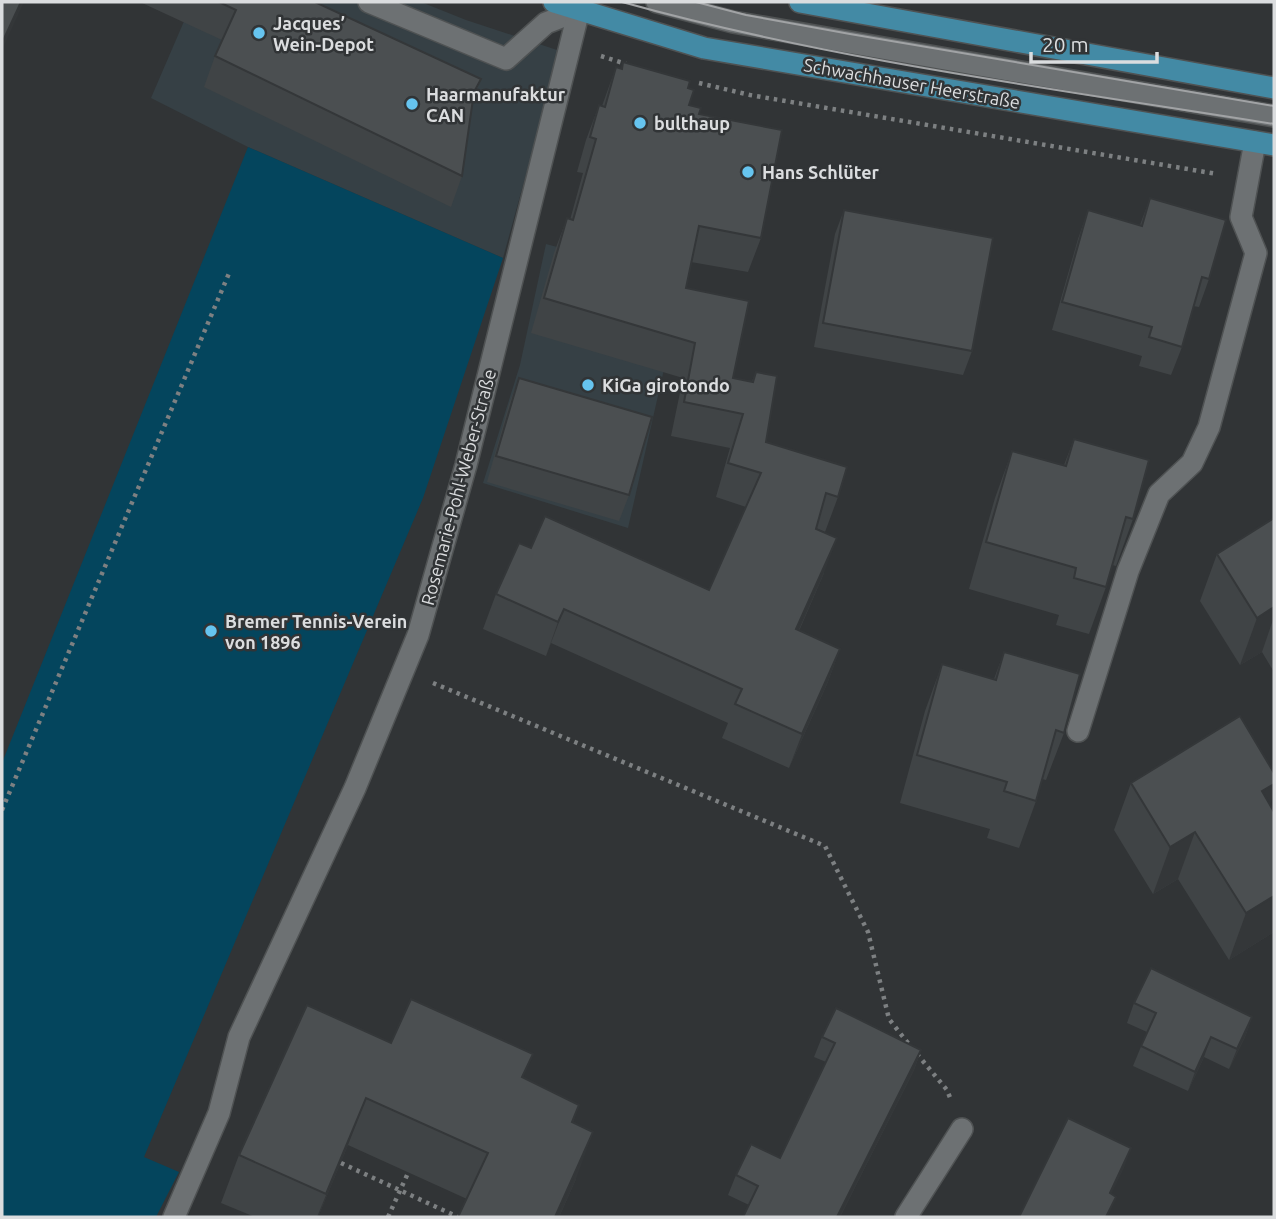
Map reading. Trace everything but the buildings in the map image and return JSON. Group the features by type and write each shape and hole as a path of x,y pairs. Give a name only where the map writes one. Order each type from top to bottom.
{"main road":[{"name":"Schwachhauser Heerstraße","path":"554,2 704,48 1264,143"},
{"path":"800,2 1274,88"}],"street":[{"path":"369,2 506,59 546,23 579,10"},
{"path":"657,2 733,22 1274,116"},
{"name":"Rosemarie-Pohl-Weber-Straße","path":"174,1217 219,1113 239,1037 355,788 418,635 466,465 579,10"},
{"path":"1078,731 1128,571 1159,494 1192,463 1209,427 1255,253 1241,217 1264,143"},
{"path":"906,1217 962,1129"}],"path":[{"path":"2,810 230,271"},
{"path":"403,671 825,846 868,932 889,1018 947,1090 962,1129"},
{"path":"341,1163 458,1217"},
{"path":"388,1217 408,1172"}],"shaded area":[{"path":"148,2 421,2 560,51 503,258 248,147 151,98 185,19"},
{"name":"Bremer Tennis-Verein von 1896","path":"248,147 503,258 423,498 144,1157 179,1172 156,1217 2,1217 2,763"},
{"name":"KiGa girotondo","path":"546,244 684,281 628,528 483,483 520,365"}],"tram line":[{"path":"622,2 702,23 864,57 1028,86 1274,124"},
{"path":"696,2 746,15 850,34 1274,106"}],"place":[{"name":"Jacques’ Wein-Depot","path":"259,33"},
{"name":"Haarmanufaktur CAN","path":"412,104"},
{"name":"bulthaup","path":"640,123"},
{"name":"Hans Schlüter","path":"748,172"},
{"name":"KiGa girotondo","path":"588,385"},
{"name":"Bremer Tennis-Verein von 1896","path":"211,631"}]}
